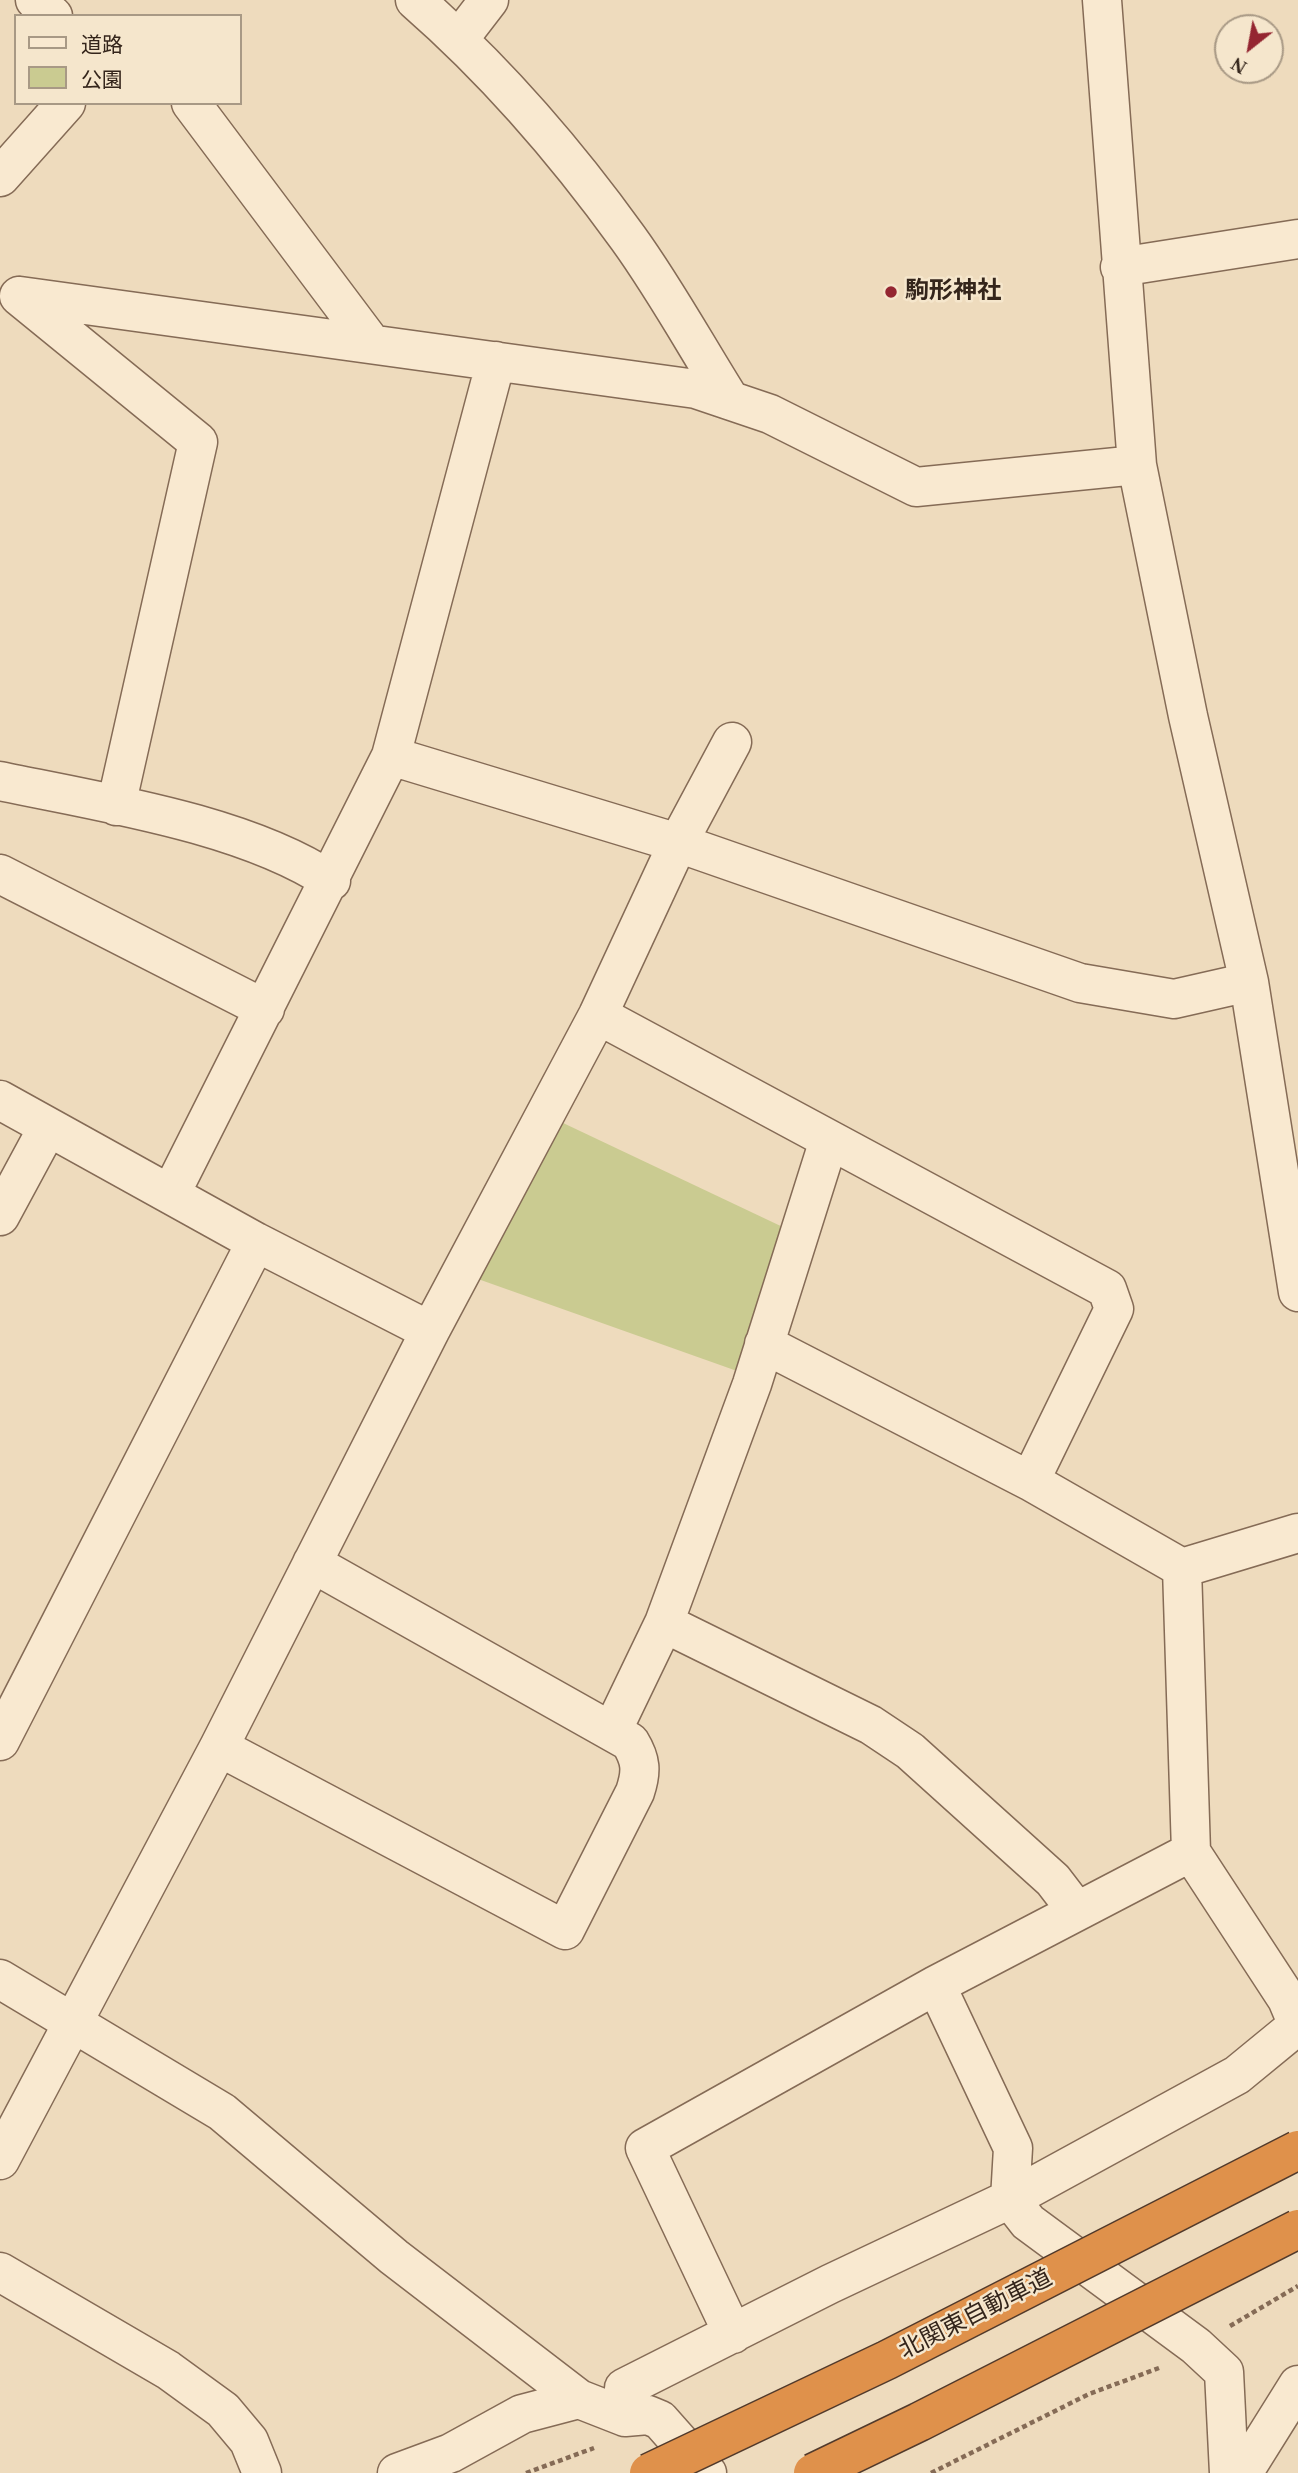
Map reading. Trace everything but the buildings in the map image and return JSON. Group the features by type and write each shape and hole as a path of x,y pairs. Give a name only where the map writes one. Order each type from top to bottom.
{"highway":[{"name":"北関東自動車道","path":"649,2473 887,2361 1298,2150"},
{"path":"813,2473 944,2410 1298,2229"}],"street":[{"path":"35,0 52,14"},
{"path":"415,0 459,39 564,157 628,239 730,400"},
{"path":"459,39 489,0"},
{"path":"1102,0 1137,465 1188,716 1286,1147 1298,1292"},
{"path":"0,177 64,105"},
{"path":"192,105 371,343"},
{"path":"1120,267 1298,239"},
{"path":"10,288 696,389 771,414 916,487 1137,465"},
{"path":"10,288 198,442 116,806"},
{"path":"171,1193 331,881 391,756 496,361"},
{"path":"0,2160 219,1747 430,1331 598,1015 678,843 732,743"},
{"path":"391,756 678,843 1080,983 1174,999 1249,982"},
{"path":"0,781 116,806 269,848 308,865 331,881"},
{"path":"0,874 265,1009"},
{"path":"598,1015 1107,1289 1114,1309 1030,1481"},
{"path":"0,1100 256,1242 430,1331"},
{"path":"0,1216 48,1127"},
{"path":"613,1729 664,1623 764,1344 829,1140"},
{"path":"0,1741 256,1242"},
{"path":"764,1344 1030,1481 1182,1568 1298,1533"},
{"path":"219,1747 565,1930 635,1792 641,1774 640,1759 630,1742 613,1729 312,1563"},
{"path":"625,2417 624,2388 1010,2199 1237,2075 1298,2025 1287,1999 1191,1852 1182,1568"},
{"path":"664,1623 871,1725 910,1751 1053,1880 1076,1910"},
{"path":"733,2334 645,2148 936,1985 1191,1852"},
{"path":"0,1979 222,2112 394,2257 579,2399 625,2417 648,2415 660,2420 707,2473"},
{"path":"936,1985 1013,2148 1010,2199 1028,2222 1196,2346 1224,2372 1229,2473"},
{"path":"0,2272 168,2370 223,2410 249,2441 262,2473"},
{"path":"1243,2473 1298,2385"},
{"path":"397,2473 451,2453 522,2414 579,2399"}],"path":[{"path":"1220,2331 1298,2286"},
{"path":"931,2473 1089,2394 1164,2365"}],"green space":[{"path":"561,1122 787,1229 737,1371 478,1279"}],"place":[{"name":"駒形神社","path":"891,292"}]}
